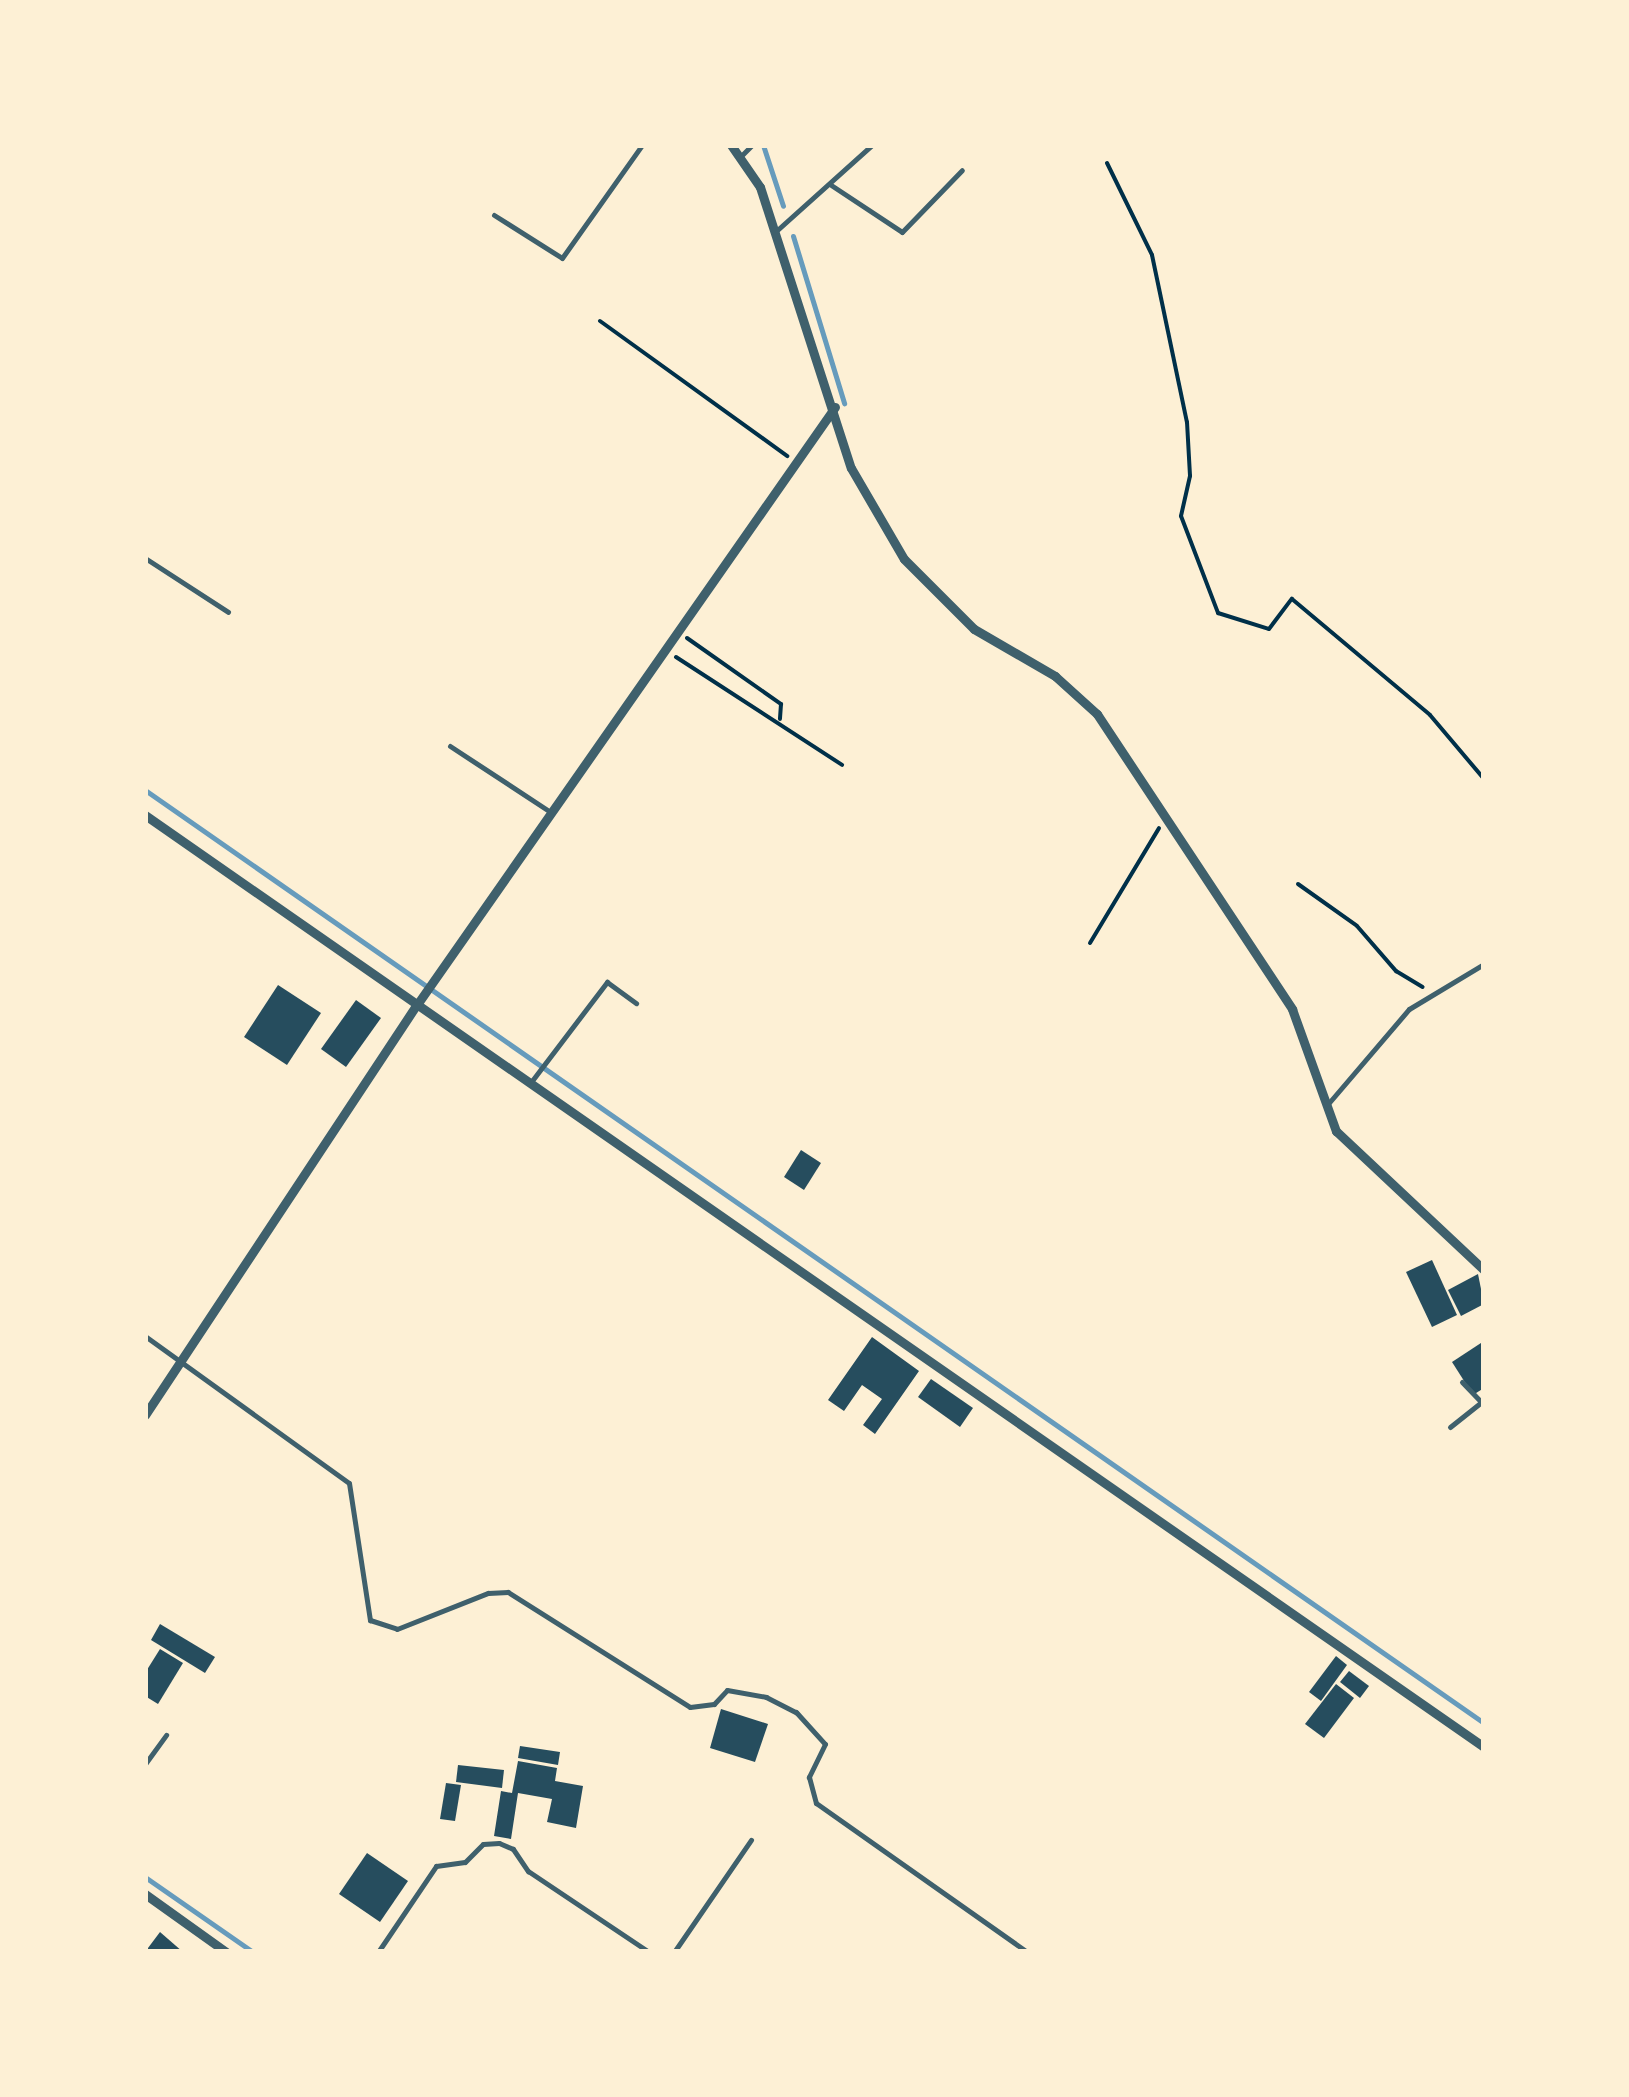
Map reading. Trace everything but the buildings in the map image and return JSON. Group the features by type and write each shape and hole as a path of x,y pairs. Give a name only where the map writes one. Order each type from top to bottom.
{"street":[{"path":"730,145 743,154 773,234 835,407 851,468 904,559 974,629 1055,676 1098,714 1292,1010 1324,1107 1336,1131 1484,1270"},
{"path":"145,1415 416,1006 554,815 835,407"},
{"path":"145,815 1484,1747"},
{"path":"145,1894 213,1948 226,1952"}],"lane":[{"path":"494,215 562,258 642,145"},
{"path":"743,154 752,145"},
{"path":"773,234 872,145"},
{"path":"831,185 902,232 962,170"},
{"path":"145,558 228,612"},
{"path":"450,746 554,815"},
{"path":"1324,1107 1432,992 1484,964"},
{"path":"530,1085 607,982 636,1002"},
{"path":"145,1336 349,1483 370,1620 398,1629 478,1596 508,1592 690,1706 714,1704 727,1690 766,1697 796,1712 825,1744 808,1777 816,1803 1027,1952"},
{"path":"1450,1426 1482,1401 1462,1382"},
{"path":"145,1764 166,1735"},
{"path":"674,1952 751,1840"},
{"path":"378,1952 436,1866 465,1862 483,1844 499,1843 513,1849 528,1871 649,1952"}],"path":[{"path":"1107,163 1152,255 1187,422 1190,476 1181,516 1218,614 1268,629 1292,599 1430,716 1484,779"},
{"path":"600,321 797,464"},
{"path":"680,634 780,704 780,720"},
{"path":"668,652 780,720 842,765"},
{"path":"1090,943 1164,819"},
{"path":"1298,884 1358,926 1396,972 1432,992"}],"waterway":[{"path":"763,145 783,206"},
{"path":"793,236 844,403"},
{"path":"145,790 1484,1723"},
{"path":"145,1877 253,1952"}]}
